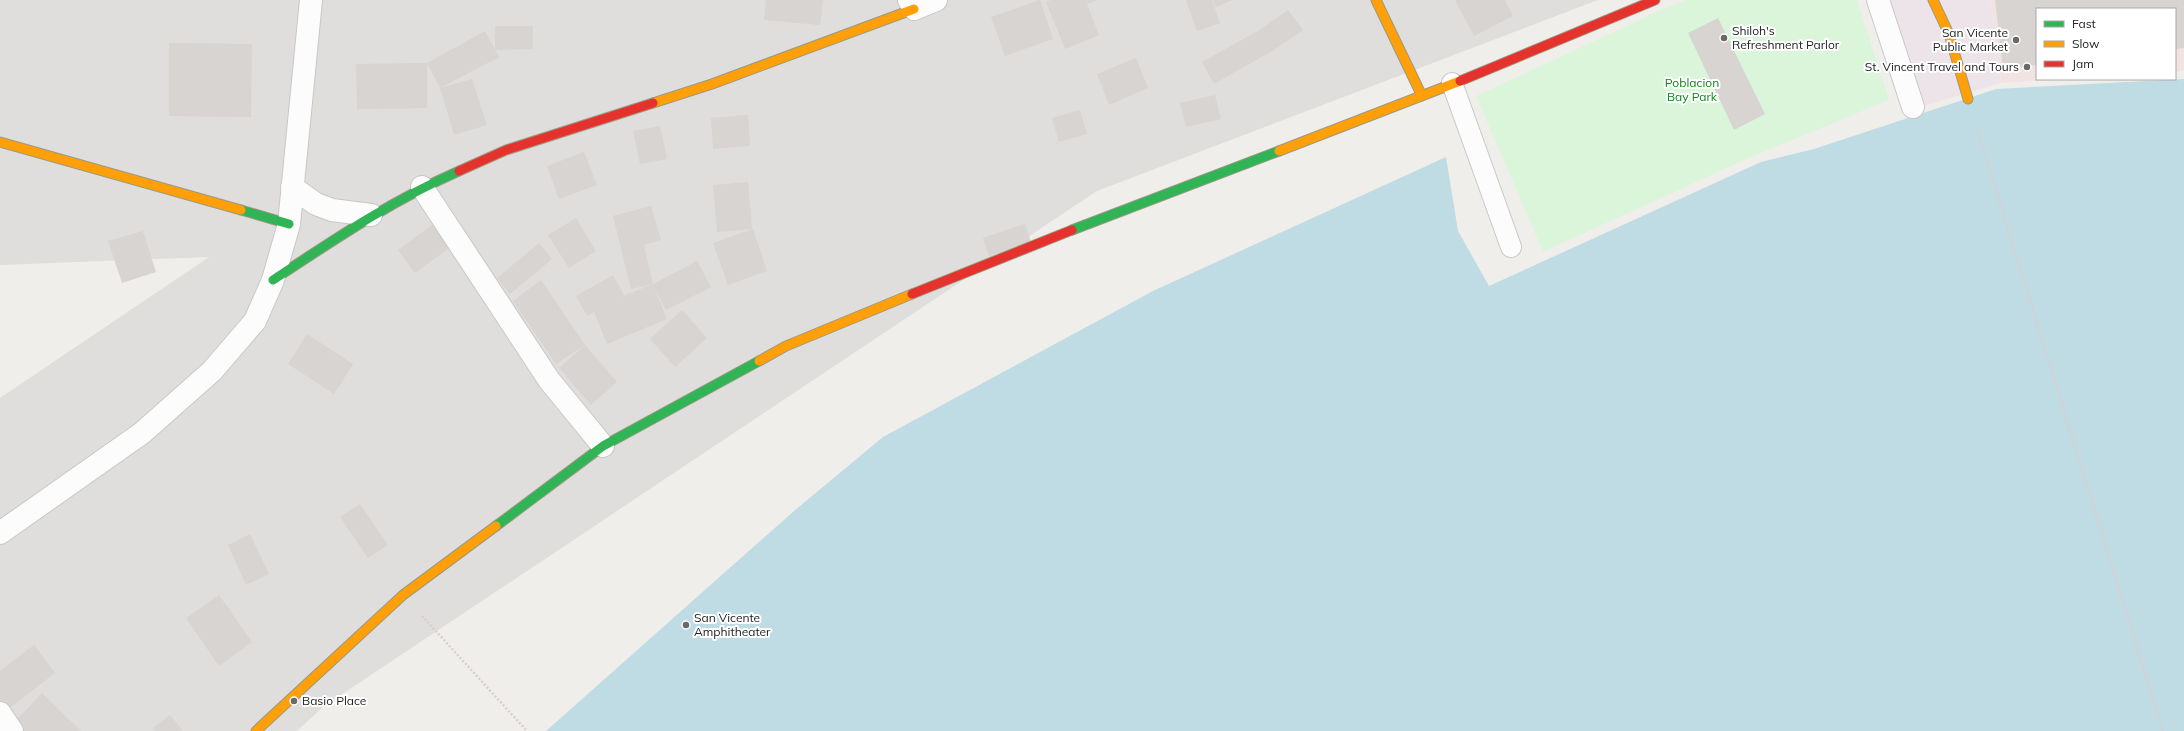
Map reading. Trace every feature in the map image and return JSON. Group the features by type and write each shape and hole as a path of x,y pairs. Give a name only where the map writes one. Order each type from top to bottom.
{"street":[{"path":"0,533 142,433 212,371 255,322 273,280 289,224 311,0"},
{"path":"273,280 371,215 422,187 506,150 712,84 912,5 936,0"},
{"path":"1376,0 1422,96"},
{"path":"256,731 403,595 603,446 786,346 971,269 1422,96 1655,0"},
{"path":"1878,0 1913,107"},
{"path":"1933,0 1949,34 1968,99"},
{"path":"0,142 289,224"},
{"path":"292,187 316,204 332,210 371,215"},
{"path":"422,187 549,380 603,446"},
{"path":"0,713 12,731"}],"lane":[{"path":"1452,83 1511,247"}],"path":[{"path":"1968,99 2164,731"},
{"path":"403,595 527,731"}],"shaded area":[{"path":"0,0 1598,0 1097,191 323,707 297,731 0,731 0,398 209,257 0,265"},
{"path":"1887,0 1991,0 2001,83 1920,107"},
{"name":"San Vicente Public Market","path":"1991,0 2184,0 2184,71 2176,72 2176,8 2036,8 2036,80 2048,80 2001,83"}],"green space":[{"name":"Poblacion Bay Park","path":"1687,0 1857,0 1889,100 1744,160 1543,252 1476,96 1665,8"}],"water":[{"path":"2184,79 2184,731 546,731 794,511 883,437 1153,291 1446,157 1458,231 1489,286 1761,162 1814,149 1996,89"}],"building":[{"path":"766,0 823,0 820,25 764,20"},
{"path":"1040,0 1053,39 1005,56 991,17"},
{"path":"1051,0 1098,0 1087,4 1099,35 1065,49 1046,2"},
{"path":"1186,0 1212,0 1220,23 1197,31"},
{"path":"1213,0 1232,0 1216,7"},
{"path":"1455,0 1505,0 1513,16 1474,36"},
{"name":"San Vicente Public Market","path":"1995,0 2184,0 2184,48 2176,49 2176,8 2036,8 2036,65 2003,69"},
{"path":"1288,10 1303,30 1272,51 1214,84 1202,62 1258,31"},
{"path":"1718,18 1765,114 1734,130 1688,33"},
{"path":"495,26 533,26 533,49 495,50"},
{"path":"485,31 499,57 440,88 427,63"},
{"path":"169,43 252,44 251,117 169,116"},
{"path":"1136,58 1148,88 1109,105 1097,74"},
{"path":"427,63 427,108 357,109 356,64"},
{"path":"472,79 487,125 454,135 440,88"},
{"path":"1215,95 1221,119 1186,127 1180,103"},
{"path":"1080,110 1087,134 1059,142 1052,118"},
{"path":"748,115 750,146 713,149 711,118"},
{"path":"660,126 667,159 640,164 633,131"},
{"path":"584,152 597,185 559,199 547,166"},
{"path":"748,182 752,229 717,232 713,185"},
{"path":"651,206 661,240 644,245 653,284 631,289 613,216"},
{"path":"576,218 596,251 569,268 548,235"},
{"path":"435,223 452,246 415,273 398,250"},
{"path":"1025,224 1031,242 989,256 983,238"},
{"path":"753,229 767,271 728,285 713,243"},
{"path":"143,231 156,272 122,283 108,241"},
{"path":"539,243 552,259 510,294 497,278"},
{"path":"697,261 711,287 666,310 654,287 667,319 607,344 594,312 587,316 576,296 613,275 624,295 618,298 653,284"},
{"path":"541,280 585,345 556,364 513,301"},
{"path":"682,310 707,338 675,367 650,339"},
{"path":"307,334 353,364 334,394 288,364"},
{"path":"585,345 617,382 591,405 559,368"},
{"path":"360,504 388,545 368,558 340,517"},
{"path":"250,534 269,574 246,585 228,545"},
{"path":"219,595 252,642 219,666 186,618"},
{"path":"34,645 55,673 6,711 0,703 0,671"},
{"path":"42,693 81,731 14,731 10,727"},
{"path":"170,715 183,731 156,731 153,728"}],"traffic: fast":[{"path":"1072,230 1279,151"},
{"path":"273,280 341,235 387,208 459,171"},
{"path":"241,210 289,224"},
{"path":"496,526 603,446 759,361"}],"traffic: slow":[{"path":"1376,0 1422,96"},
{"path":"1933,0 1949,34 1968,99"},
{"path":"653,103 712,84 914,9"},
{"path":"1279,151 1460,81"},
{"path":"0,142 241,210"},
{"path":"759,361 786,346 912,294"},
{"path":"256,731 403,595 496,526"}],"traffic: jam":[{"path":"1460,81 1655,0"},
{"path":"459,171 506,150 653,103"},
{"path":"912,294 1072,230"}],"place":[{"name":"Shiloh's Refreshment Parlor","path":"1724,38"},
{"name":"San Vicente Public Market","path":"2016,40"},
{"name":"St. Vincent Travel and Tours","path":"2027,67"},
{"name":"San Vicente Amphitheater","path":"686,625"},
{"name":"Basio Place","path":"294,701"}]}
